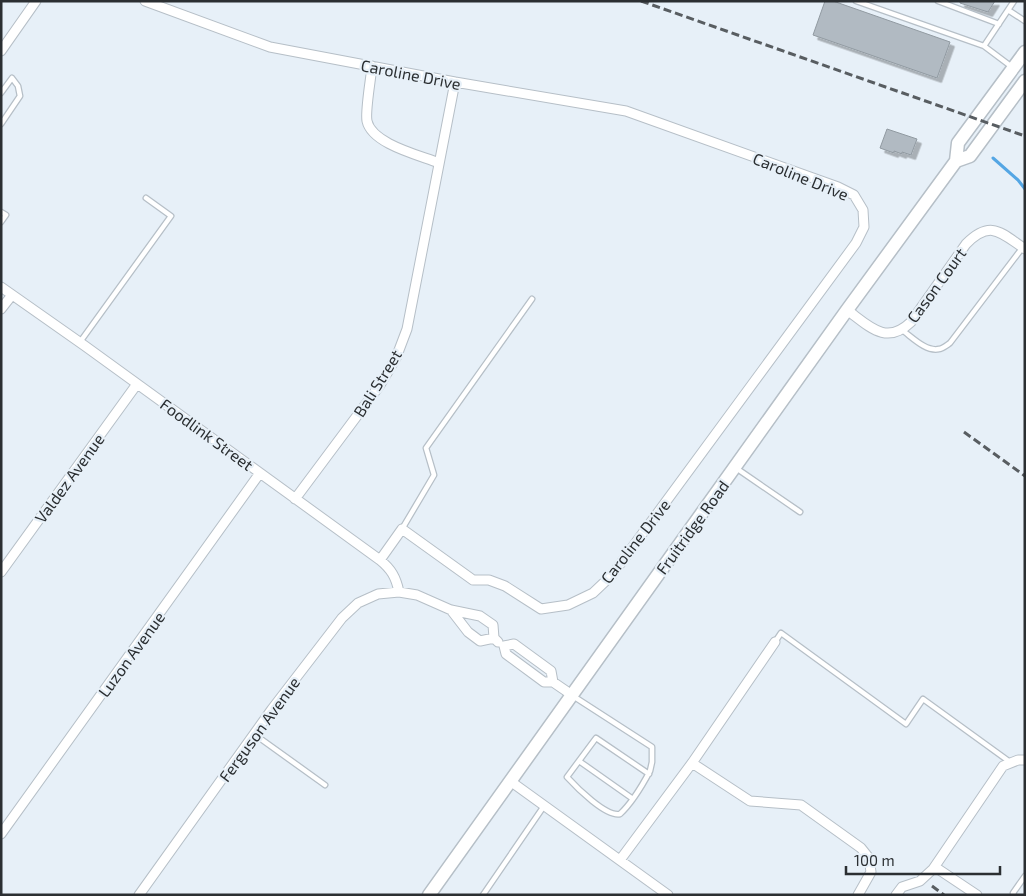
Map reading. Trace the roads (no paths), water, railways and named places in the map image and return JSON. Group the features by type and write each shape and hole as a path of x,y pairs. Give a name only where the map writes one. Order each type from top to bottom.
{"main road":[{"name":"Fruitridge Road","path":"429,895 847,310 956,161 958,143 1025,52"},
{"name":"Fruitridge Road","path":"956,161 970,156 1023,87"}],"street":[{"path":"2,50 36,1"},
{"name":"Caroline Drive","path":"145,1 270,47 455,82 626,111 846,191 854,195 863,210 864,227 856,243 612,575 593,593 568,605 541,609 505,586 489,580 473,580 402,529"},
{"path":"372,66 367,120 371,130 379,139 439,163"},
{"name":"Bali Street","path":"295,499 380,384 396,358 407,329 455,82"},
{"name":"Cason Court","path":"847,310 873,329 886,334 902,330 911,322 966,244 976,234 989,229 1003,234 1024,248"},
{"name":"Foodlink Street","path":"1,287 80,342 380,560 390,568 396,579 399,592"},
{"path":"1,309 12,295"},
{"name":"Valdez Avenue","path":"1,572 137,384"},
{"name":"Luzon Avenue","path":"1,834 260,473"},
{"path":"380,560 402,529"},
{"path":"399,592 417,595 451,610 480,616 494,625 494,638"},
{"name":"Ferguson Avenue","path":"139,895 254,734 342,618 358,603 378,594 399,592"},
{"path":"451,610 468,632 480,641 494,638"},
{"path":"494,638 504,646 506,654 544,682 553,682 572,695"},
{"path":"620,860 692,762 775,642"},
{"path":"504,646 514,644 551,671 553,682"},
{"path":"896,895 902,887 920,881 935,867 1003,766 1018,760 1025,760"},
{"path":"692,762 750,801 801,805 860,848 869,858 871,872 858,895"},
{"path":"510,781 668,895"},
{"path":"935,867 976,895"}],"lane":[{"path":"856,1 984,46 1013,68"},
{"path":"938,1 999,24"},
{"path":"984,46 1014,1"},
{"path":"1008,10 1025,21"},
{"path":"1,93 12,78 18,86 20,96 1,124"},
{"path":"80,342 171,216 146,198"},
{"path":"1,212 6,215 1,222"},
{"path":"902,330 931,349 939,349 950,343 1024,248"},
{"path":"402,529 434,475 426,448 532,299"},
{"path":"735,467 800,512"},
{"path":"775,642 781,634 906,724 922,699 1012,763"},
{"path":"572,695 652,747 652,762 648,774 633,799 617,815 611,813 580,791 567,777 596,738 648,774"},
{"path":"254,734 325,786"},
{"path":"579,761 633,799"},
{"path":"482,895 544,806"},
{"path":"1014,895 1012,894 1025,876"}],"waterway":[{"path":"993,158 1018,180 1025,189"}],"railway":[{"path":"641,1 1025,136"},
{"path":"964,432 1025,476"},
{"path":"932,886 944,895"}]}
